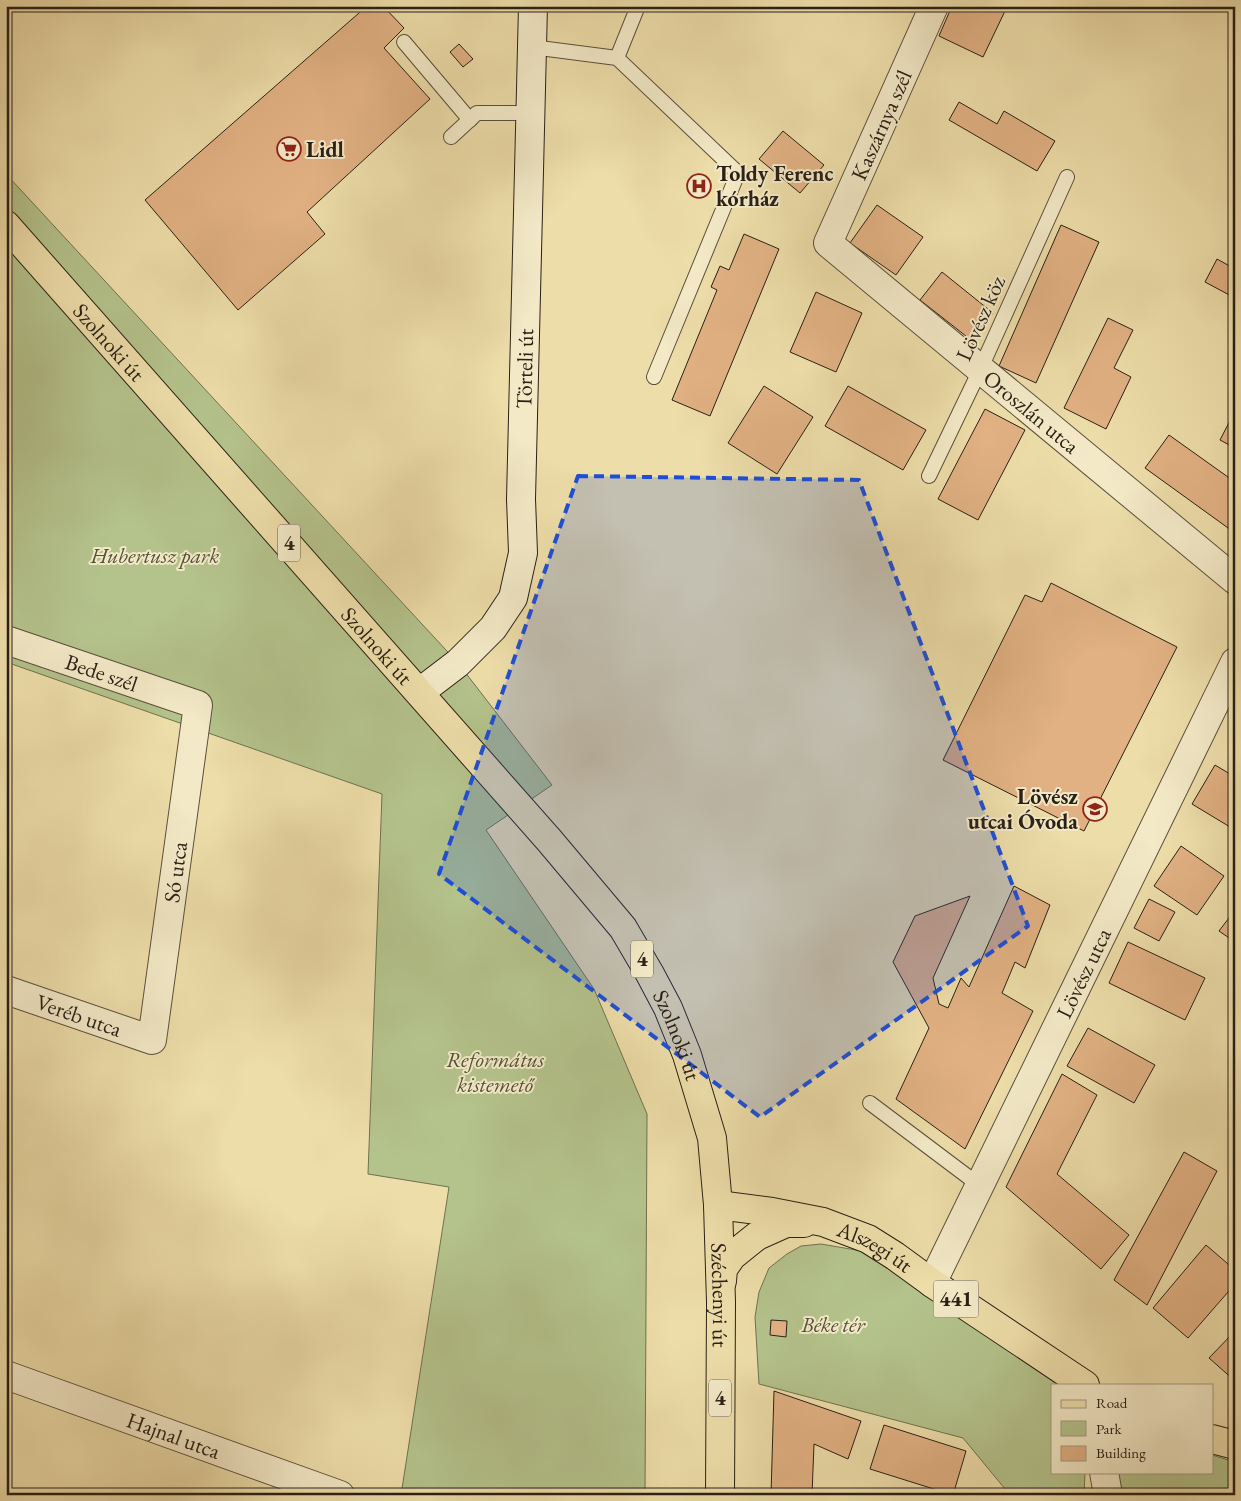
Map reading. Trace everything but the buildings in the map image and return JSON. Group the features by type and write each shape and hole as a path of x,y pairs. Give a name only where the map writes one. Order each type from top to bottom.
{"main road":[{"name":"Szolnoki út","path":"6,225 420,692 623,928 668,1008 687,1055 701,1098"},
{"name":"Széchenyi út","path":"701,1098 712,1138 718,1205 721,1302 720,1495"},
{"name":"Alszegi út","path":"718,1205 772,1212 823,1222 868,1239 1084,1384"},
{"name":"441","path":"721,1302 723,1269 732,1256 757,1236 786,1224 823,1222"},
{"path":"1214,1440 1235,1445"}],"street":[{"name":"Törteli út","path":"420,692 458,663 493,628 513,598 523,553 521,499 533,6"},
{"name":"Kaszárnya szél","path":"828,243 934,6"},
{"name":"Oroszlán utca","path":"828,243 1235,580"},
{"name":"Bede szél","path":"6,640 198,705"},
{"name":"Lövész utca","path":"932,1283 1235,662"},
{"name":"Só utca","path":"152,1040 198,705"},
{"name":"Veréb utca","path":"6,990 152,1040"},
{"name":"Hajnal utca","path":"6,1375 340,1495"},
{"path":"1104,1474 1108,1495"}],"lane":[{"path":"617,58 638,6"},
{"path":"404,42 470,120"},
{"path":"532,48 617,58 738,173 654,377"},
{"path":"451,136 477,113 530,113"},
{"name":"Lövész köz","path":"929,476 980,370 1066,177"},
{"path":"870,1103 979,1185"}],"highlighted area":[{"path":"578,476 859,480 1028,926 760,1117 439,874"}],"green space":[{"path":"6,174 458,663 552,785 486,830 594,989 647,1114 645,1495 401,1495 449,1187 368,1174 382,794 6,662"},
{"name":"Béke tér","path":"821,1244 862,1251 1057,1384 1051,1384 1051,1474 1085,1474 1084,1495 1010,1495 963,1438 759,1384 755,1317 759,1292 769,1268 801,1246"},
{"path":"1214,1456 1235,1462 1235,1495 1119,1495 1118,1474 1214,1474"}],"place":[{"name":"Lidl","path":"289,149"},
{"name":"Toldy Ferenc kórház","path":"699,186"},
{"name":"Lövész utcai Óvoda","path":"1095,809"}],"park label":[{"name":"Hubertusz park","path":"155,555"},
{"name":"Református kistemető","path":"495,1072"}]}
